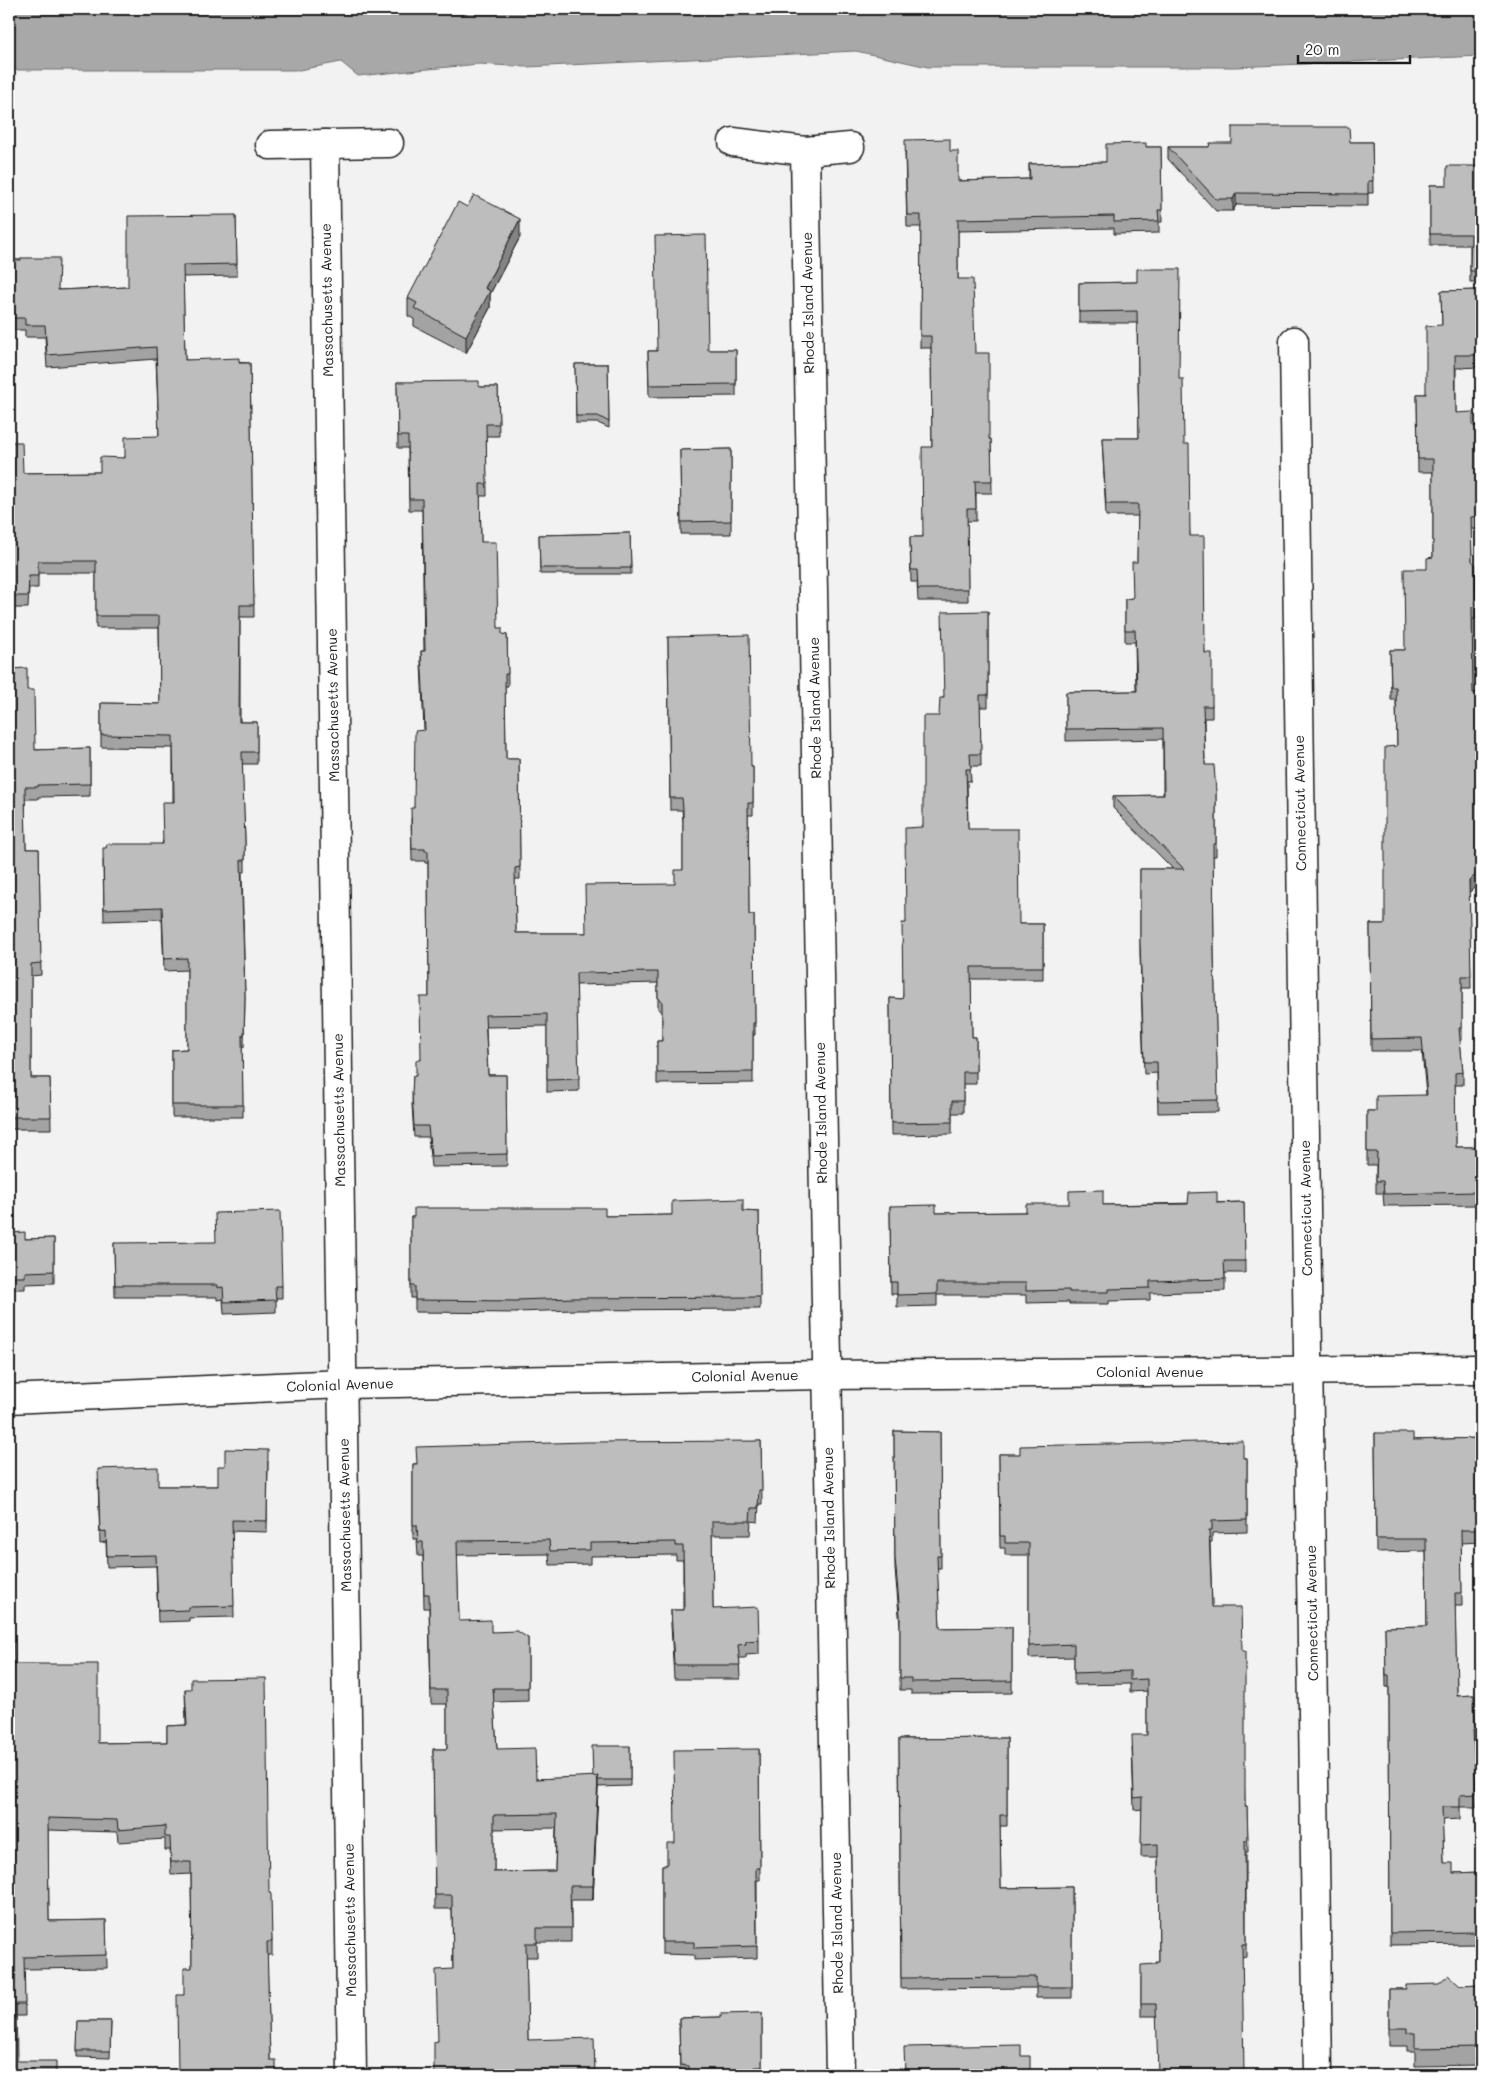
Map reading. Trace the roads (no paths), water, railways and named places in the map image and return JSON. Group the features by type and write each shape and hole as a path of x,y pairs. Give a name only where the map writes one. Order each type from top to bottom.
{"street":[{"path":"733,142 806,151 850,148"},
{"path":"270,145 389,143"},
{"name":"Massachusetts Avenue","path":"325,144 352,2075"},
{"name":"Rhode Island Avenue","path":"806,151 826,1375 840,2075"},
{"name":"Connecticut Avenue","path":"1294,341 1318,2075"},
{"name":"Colonial Avenue","path":"9,1399 343,1384 826,1375 1481,1369"}]}
